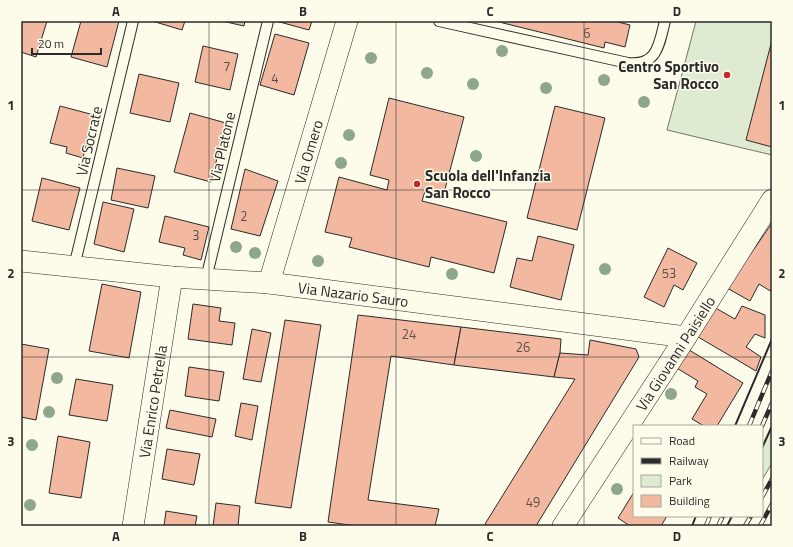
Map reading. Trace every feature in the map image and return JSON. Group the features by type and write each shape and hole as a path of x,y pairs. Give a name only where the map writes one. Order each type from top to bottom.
{"street":[{"name":"Via Omero","path":"269,283 347,21"},
{"name":"Via Giovanni Paisiello","path":"562,526 686,337 772,200"},
{"name":"Via Nazario Sauro","path":"21,261 74,268 172,277 269,283 686,337"},
{"name":"Via Enrico Petrella","path":"133,526 172,277"}],"lane":[{"name":"Via Socrate","path":"74,268 133,21"},
{"name":"Via Platone","path":"206,279 268,21"},
{"path":"439,21 638,64 648,60 656,54 665,21"}],"green space":[{"name":"Centro Sportivo San Rocco","path":"696,21 772,21 772,155 667,130"},
{"path":"772,426 772,463 763,478 763,446"}],"building":[{"path":"21,21 47,21 36,57 21,52"},
{"path":"81,21 119,21 107,67 71,57"},
{"path":"152,21 185,21 182,30"},
{"path":"222,21 245,21 244,26"},
{"path":"276,21 312,21 309,30"},
{"path":"495,21 614,21 630,25 625,47 605,42 604,48"},
{"path":"275,34 309,43 294,95 260,85"},
{"path":"772,40 772,147 746,140"},
{"path":"203,46 238,54 230,90 195,82"},
{"path":"139,74 179,83 170,122 130,113"},
{"name":"Scuola dell'Infanzia San Rocco","path":"389,98 464,117 444,193 426,188 422,201 507,222 494,273 431,257 429,267 349,247 352,238 325,232 339,177 387,190 389,180 370,175"},
{"path":"60,106 94,115 83,158 66,153 67,147 50,143"},
{"path":"555,106 605,118 577,230 527,218"},
{"path":"190,113 226,123 211,182 174,172"},
{"path":"117,168 155,176 148,208 111,200"},
{"path":"245,169 278,181 260,236 231,229"},
{"path":"42,178 80,188 69,230 32,221"},
{"path":"103,202 134,209 124,252 94,244"},
{"path":"165,216 209,227 201,260 183,255 185,248 159,242"},
{"path":"772,223 772,292 759,284 750,301 727,288"},
{"path":"538,236 574,245 561,300 510,287 517,258 532,261"},
{"path":"668,248 697,263 683,290 674,285 664,307 644,297"},
{"path":"102,284 141,292 129,358 89,351"},
{"path":"193,304 221,308 219,321 235,323 232,345 188,339"},
{"path":"712,306 735,319 742,306 765,315 765,338 755,334 746,347 761,357 756,371 693,334"},
{"path":"358,315 461,327 454,365 391,356 368,500 439,509 435,526 356,526 328,522"},
{"path":"285,320 321,325 291,508 255,503"},
{"path":"461,327 561,339 560,353 554,377 454,365"},
{"path":"252,329 271,333 261,382 243,379"},
{"path":"590,340 636,349 639,357 536,526 488,526 485,524 575,379 554,377 560,353 588,355"},
{"path":"21,344 49,349 36,420 21,417"},
{"path":"686,348 743,383 718,425 702,425 692,419 707,394 695,387 698,381 675,367"},
{"path":"189,367 224,372 219,401 185,396"},
{"path":"76,379 113,385 107,421 69,415"},
{"path":"241,403 258,406 252,440 235,436"},
{"path":"170,410 216,419 212,437 166,428"},
{"path":"58,436 90,442 81,498 49,493"},
{"path":"167,449 200,454 194,485 162,479"},
{"path":"633,494 633,517 666,517 661,526 630,526 618,518"},
{"path":"216,503 240,506 238,526 213,526"},
{"path":"166,511 197,516 195,526 164,526"}],"railway":[{"path":"749,425 772,371"},
{"path":"762,425 772,403"},
{"path":"763,495 772,479"},
{"path":"760,526 772,504"},
{"path":"706,526 710,517"},
{"path":"718,526 722,517"},
{"path":"745,526 750,517"}],"wall":[{"path":"735,425 772,339"},
{"path":"763,446 772,426"},
{"path":"692,526 696,517"},
{"path":"727,526 732,517"}],"place":[{"name":"Centro Sportivo San Rocco","path":"727,75"},
{"name":"Scuola dell'Infanzia San Rocco","path":"417,184"}]}
